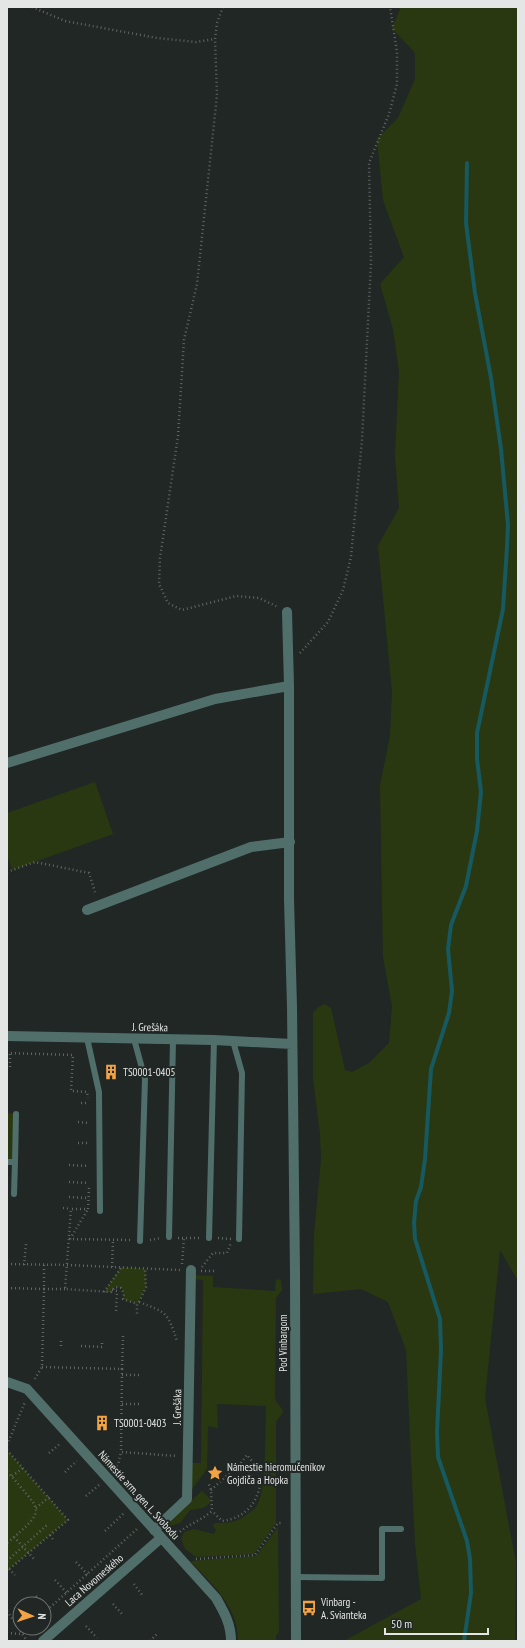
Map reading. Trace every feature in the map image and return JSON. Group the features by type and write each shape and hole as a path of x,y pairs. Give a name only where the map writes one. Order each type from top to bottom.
{"street":[{"name":"Pod Vinbargom","path":"287,612 290,842 288,899 292,1044 295,1273 296,1641"},
{"path":"7,763 215,699 289,686"},
{"path":"87,910 251,847 290,842"},
{"name":"J. Grešáka","path":"7,1036 214,1040 292,1044"},
{"name":"J. Grešáka","path":"154,1530 187,1499 190,1270"},
{"name":"Námestie arm. gen. L. Svobodu","path":"7,1382 27,1390 216,1598 223,1610 231,1631 230,1641"},
{"name":"Laca Novomeského","path":"42,1641 164,1541"}],"lane":[{"path":"87,1038 99,1092 100,1211"},
{"path":"134,1039 145,1079 140,1241"},
{"path":"169,1238 174,1040"},
{"path":"209,1238 214,1040"},
{"path":"233,1041 242,1073 239,1240"},
{"path":"14,1194 16,1114"},
{"path":"7,1162 15,1162"},
{"path":"296,1577 382,1578 382,1529 401,1528"}],"path":[{"path":"32,7 65,21 157,38 196,42 215,39"},
{"path":"223,7 217,23 215,39 217,95 197,284 184,340 178,436 160,558 159,584 168,603 182,610 236,596 259,598 287,612"},
{"path":"288,665 328,622 343,590 351,557 362,440 370,271 369,162 389,114 397,84 397,52 390,7"},
{"path":"7,872 35,862 89,873 100,905"},
{"path":"10,1067 9,1053 73,1055 71,1091 87,1092 89,1108"},
{"path":"81,1103 89,1103"},
{"path":"90,1118 90,1129"},
{"path":"78,1122 90,1123"},
{"path":"89,1151 90,1136"},
{"path":"78,1143 90,1143"},
{"path":"89,1158 89,1171"},
{"path":"69,1165 89,1166"},
{"path":"69,1240 88,1209 89,1177"},
{"path":"69,1182 89,1183"},
{"path":"69,1197 88,1198"},
{"path":"64,1208 100,1211"},
{"path":"65,1289 71,1209"},
{"path":"69,1240 140,1241 169,1238 234,1239 227,1253 213,1253 181,1278"},
{"path":"184,1238 190,1270"},
{"path":"112,1267 113,1240"},
{"path":"24,1265 26,1244"},
{"path":"7,1264 215,1271"},
{"path":"42,1345 44,1265"},
{"path":"104,1292 121,1267"},
{"path":"137,1314 138,1303 146,1287 145,1268"},
{"path":"7,1288 65,1289 104,1292 111,1292 115,1287 122,1288 124,1294 123,1299 164,1312 171,1323 180,1347 180,1339"},
{"path":"112,1290 117,1291 116,1313"},
{"path":"106,1477 118,1465 121,1452 123,1336"},
{"path":"61,1340 61,1346"},
{"path":"81,1346 102,1347 102,1342"},
{"path":"42,1367 122,1369"},
{"path":"122,1375 140,1375"},
{"path":"122,1404 139,1404"},
{"path":"49,1453 61,1443"},
{"path":"7,1450 68,1520 8,1570 15,1575"},
{"path":"121,1452 180,1456"},
{"path":"211,1490 247,1456 256,1466"},
{"path":"65,1472 77,1461"},
{"path":"208,1482 211,1490 212,1511 222,1521 232,1520 248,1510 257,1499 260,1486 241,1463"},
{"path":"12,1476 23,1468"},
{"path":"7,1472 35,1503 36,1508 35,1517 7,1543"},
{"path":"86,1496 98,1485"},
{"path":"36,1508 49,1497"},
{"path":"164,1541 186,1526 207,1516 212,1511"},
{"path":"105,1531 124,1513"},
{"path":"182,1560 255,1555 278,1523 281,1523"},
{"path":"7,1561 47,1525"},
{"path":"52,1606 137,1529"},
{"path":"50,1535 54,1541"},
{"path":"14,1537 34,1558"},
{"path":"76,1562 88,1575"},
{"path":"55,1580 67,1593"},
{"path":"134,1584 143,1596"},
{"path":"112,1604 122,1614"},
{"path":"86,1626 97,1638"},
{"path":"150,1641 157,1634"}],"green space":[{"path":"401,7 518,7 518,1281 500,1250 485,1398 516,1563 515,1641 344,1641 421,1599 415,1543 406,1350 388,1302 361,1289 313,1294 314,1235 321,1159 320,1134 313,1078 313,1013 318,1007 325,1004 331,1008 345,1070 352,1072 369,1063 389,1043 392,1006 383,957 380,785 390,736 392,691 378,546 399,508 395,455 399,372 393,329 380,284 404,257 383,200 377,139 398,118 415,79 415,53 392,28"},
{"path":"95,782 113,834 12,870 7,855 7,813"},
{"path":"7,1113 16,1114 15,1162 7,1162"},
{"path":"121,1267 145,1269 146,1287 137,1304 123,1299 124,1294 121,1288 115,1287 111,1292 104,1292"},
{"path":"194,1275 213,1276 213,1287 275,1291 276,1279 281,1280 282,1290 276,1298 275,1398 283,1412 276,1422 276,1523 254,1554 196,1557 185,1549 181,1539 184,1532 194,1529 214,1534 216,1530 213,1526 215,1523 237,1521 255,1508 260,1499 265,1459 266,1406 217,1404 218,1428 208,1426 207,1469 192,1489 192,1463 201,1463 203,1280 194,1279"},
{"path":"7,1450 68,1520 7,1571"},
{"path":"202,1491 211,1500 207,1506 190,1510 180,1523 170,1526 167,1522"},
{"path":"278,1527 279,1632 276,1635 276,1641 238,1641 234,1617 223,1597 190,1561 256,1556"}],"waterway":[{"path":"464,1641 471,1593 470,1559 467,1541 438,1457 437,1432 441,1351 440,1319 415,1239 414,1223 416,1201 421,1187 425,1159 431,1069 449,1013 452,991 448,949 451,925 466,886 477,831 481,792 477,759 477,733 503,609 507,547 508,525 501,449 491,378 475,293 466,223 467,163"}],"place":[{"name":"TS0001-0405","path":"111,1072"},
{"name":"TS0001-0403","path":"102,1423"},
{"name":"Námestie hieromučeníkov Gojdiča a Hopka","path":"215,1473"},
{"name":"Vinbarg - A. Svianteka","path":"309,1608"}]}
